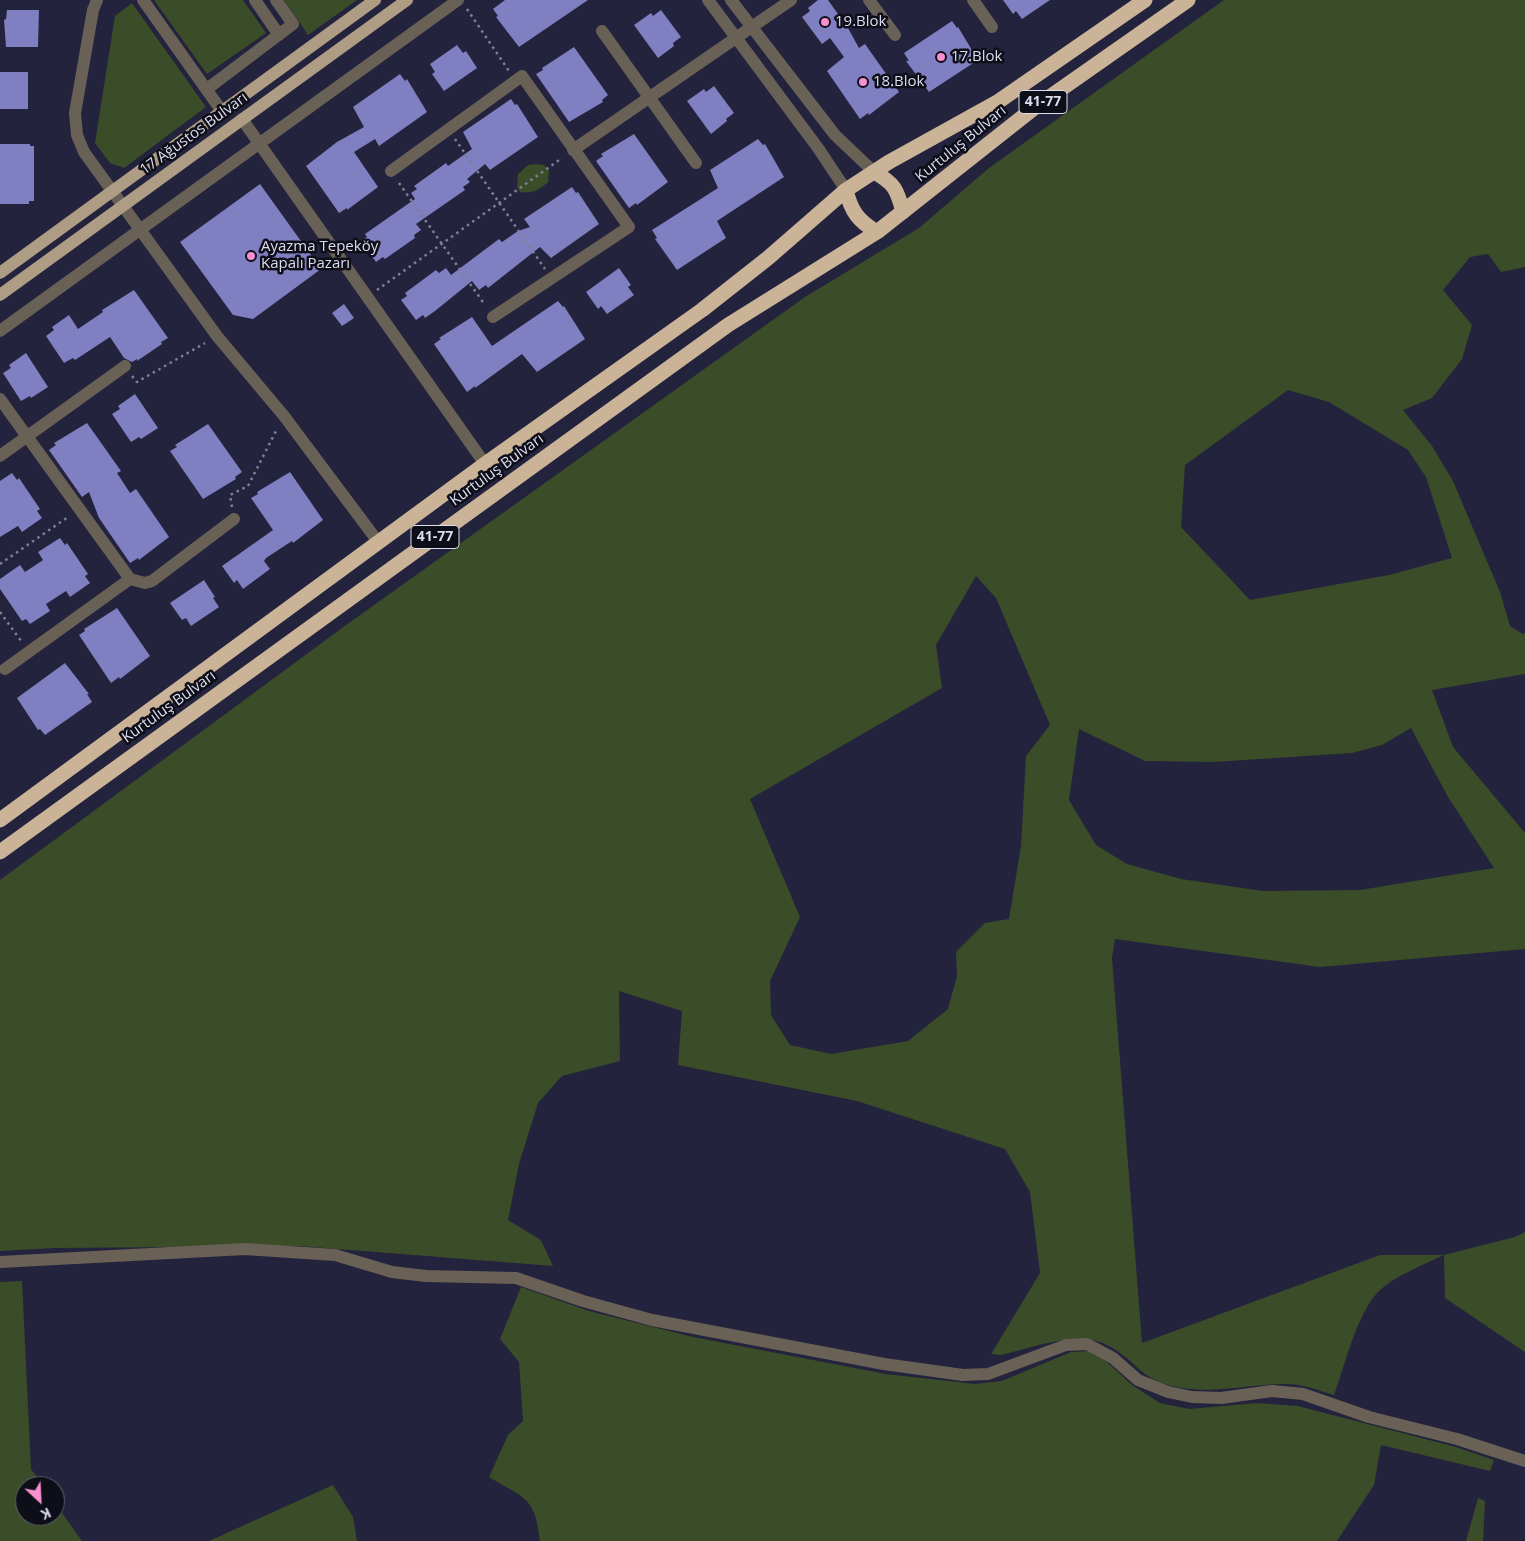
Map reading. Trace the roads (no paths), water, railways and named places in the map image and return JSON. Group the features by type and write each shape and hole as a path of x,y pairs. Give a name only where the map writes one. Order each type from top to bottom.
{"highway":[{"name":"Kurtuluş Bulvarı","path":"874,172 999,101 1145,0"},
{"name":"Kurtuluş Bulvarı","path":"903,212 1034,108 1188,0"},
{"path":"874,172 891,183 896,190 903,212 877,232 864,224 852,212 846,190 874,172"},
{"name":"Kurtuluş Bulvarı","path":"0,820 485,464 702,310 768,258 846,190"},
{"name":"Kurtuluş Bulvarı","path":"0,852 720,331 877,232"}],"main road":[{"name":"17 Ağustos Bulvarı","path":"0,272 375,0"},
{"name":"17 Ağustos Bulvarı","path":"0,295 407,0"}],"street":[{"path":"97,0 75,113 75,126 84,152 217,336 284,416 379,543"},
{"path":"144,0 221,110"},
{"path":"255,0 279,35"},
{"path":"207,89 293,24 276,0"},
{"path":"708,0 818,148 846,190"},
{"path":"731,0 836,135 874,172"},
{"path":"573,150 790,0"},
{"path":"869,0 895,35"},
{"path":"973,0 992,26"},
{"path":"0,331 259,144 462,4"},
{"path":"602,31 696,163"},
{"path":"391,171 522,76 629,227 493,317"},
{"path":"242,119 485,464"},
{"path":"0,456 125,366"},
{"path":"0,399 130,579 144,583 152,581 234,519"},
{"path":"5,669 130,579"},
{"path":"0,1262 245,1249 335,1255 392,1272 426,1276 516,1278 584,1301 652,1320 884,1364 963,1375 988,1374 1066,1345 1087,1344 1113,1358 1138,1380 1168,1392 1192,1397 1221,1398 1272,1391 1303,1394 1369,1417 1457,1439 1525,1462"}],"place":[{"name":"19.Blok","path":"825,22"},
{"name":"17.Blok","path":"941,57"},
{"name":"18.Blok","path":"863,82"},
{"name":"Ayazma Tepeköy Kapalı Pazarı","path":"251,256"}]}
